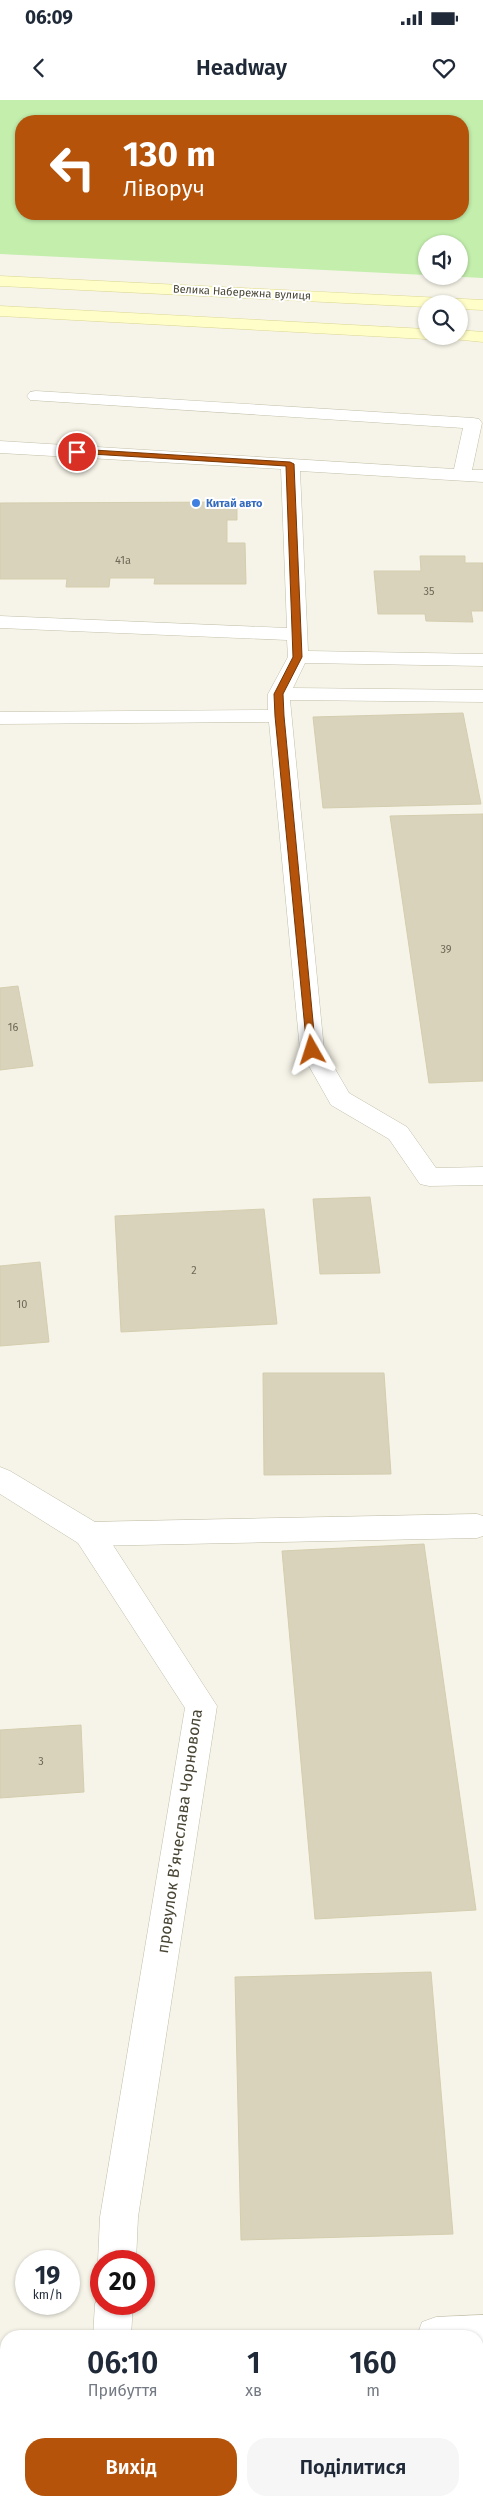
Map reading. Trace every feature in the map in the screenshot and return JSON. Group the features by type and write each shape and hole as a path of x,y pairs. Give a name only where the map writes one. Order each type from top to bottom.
{"street":[{"name":"Велика Набережна вулиця","path":"0,281 483,305"},
{"path":"0,311 418,334"},
{"path":"468,336 483,337"},
{"path":"36,396 473,423 462,474"},
{"path":"0,447 483,476"},
{"path":"290,464 298,657 279,705 312,1050 340,1099 398,1133 429,1177 483,1176"},
{"path":"0,622 296,634"},
{"path":"298,657 483,660"},
{"path":"0,718 483,696"},
{"name":"провулок Вʼячеслава Чорновола","path":"0,1479 89,1534 200,1706 119,2217 118,2250"},
{"path":"89,1534 477,1526"},
{"path":"112,2330 113,2315"}],"green space":[{"path":"0,100 483,100 483,278 468,277 468,235 418,235 418,275 0,254"}],"building":[{"path":"237,502 237,520 227,520 227,543 245,543 246,584 154,584 155,578 110,578 109,587 66,587 67,579 0,579 0,503"},
{"path":"420,556 465,556 465,563 483,563 483,611 471,611 473,622 426,621 425,614 378,614 374,571 421,571"},
{"path":"463,713 481,804 323,808 313,717"},
{"path":"483,814 483,1081 429,1083 390,816"},
{"path":"18,986 33,1066 0,1070 0,988"},
{"path":"370,1197 380,1273 320,1274 313,1199"},
{"path":"264,1209 277,1324 121,1332 115,1216"},
{"path":"40,1262 49,1342 0,1346 0,1266"},
{"path":"263,1373 384,1373 391,1474 264,1475"},
{"path":"424,1544 476,1910 315,1919 282,1551"},
{"path":"81,1725 84,1792 0,1798 0,1730"},
{"path":"431,1972 453,2234 241,2240 235,1977"}],"place":[{"name":"Китай авто","path":"196,503"}],"route":[{"path":"77,452 290,464 298,657 279,694 279,716 312,1050"}]}
